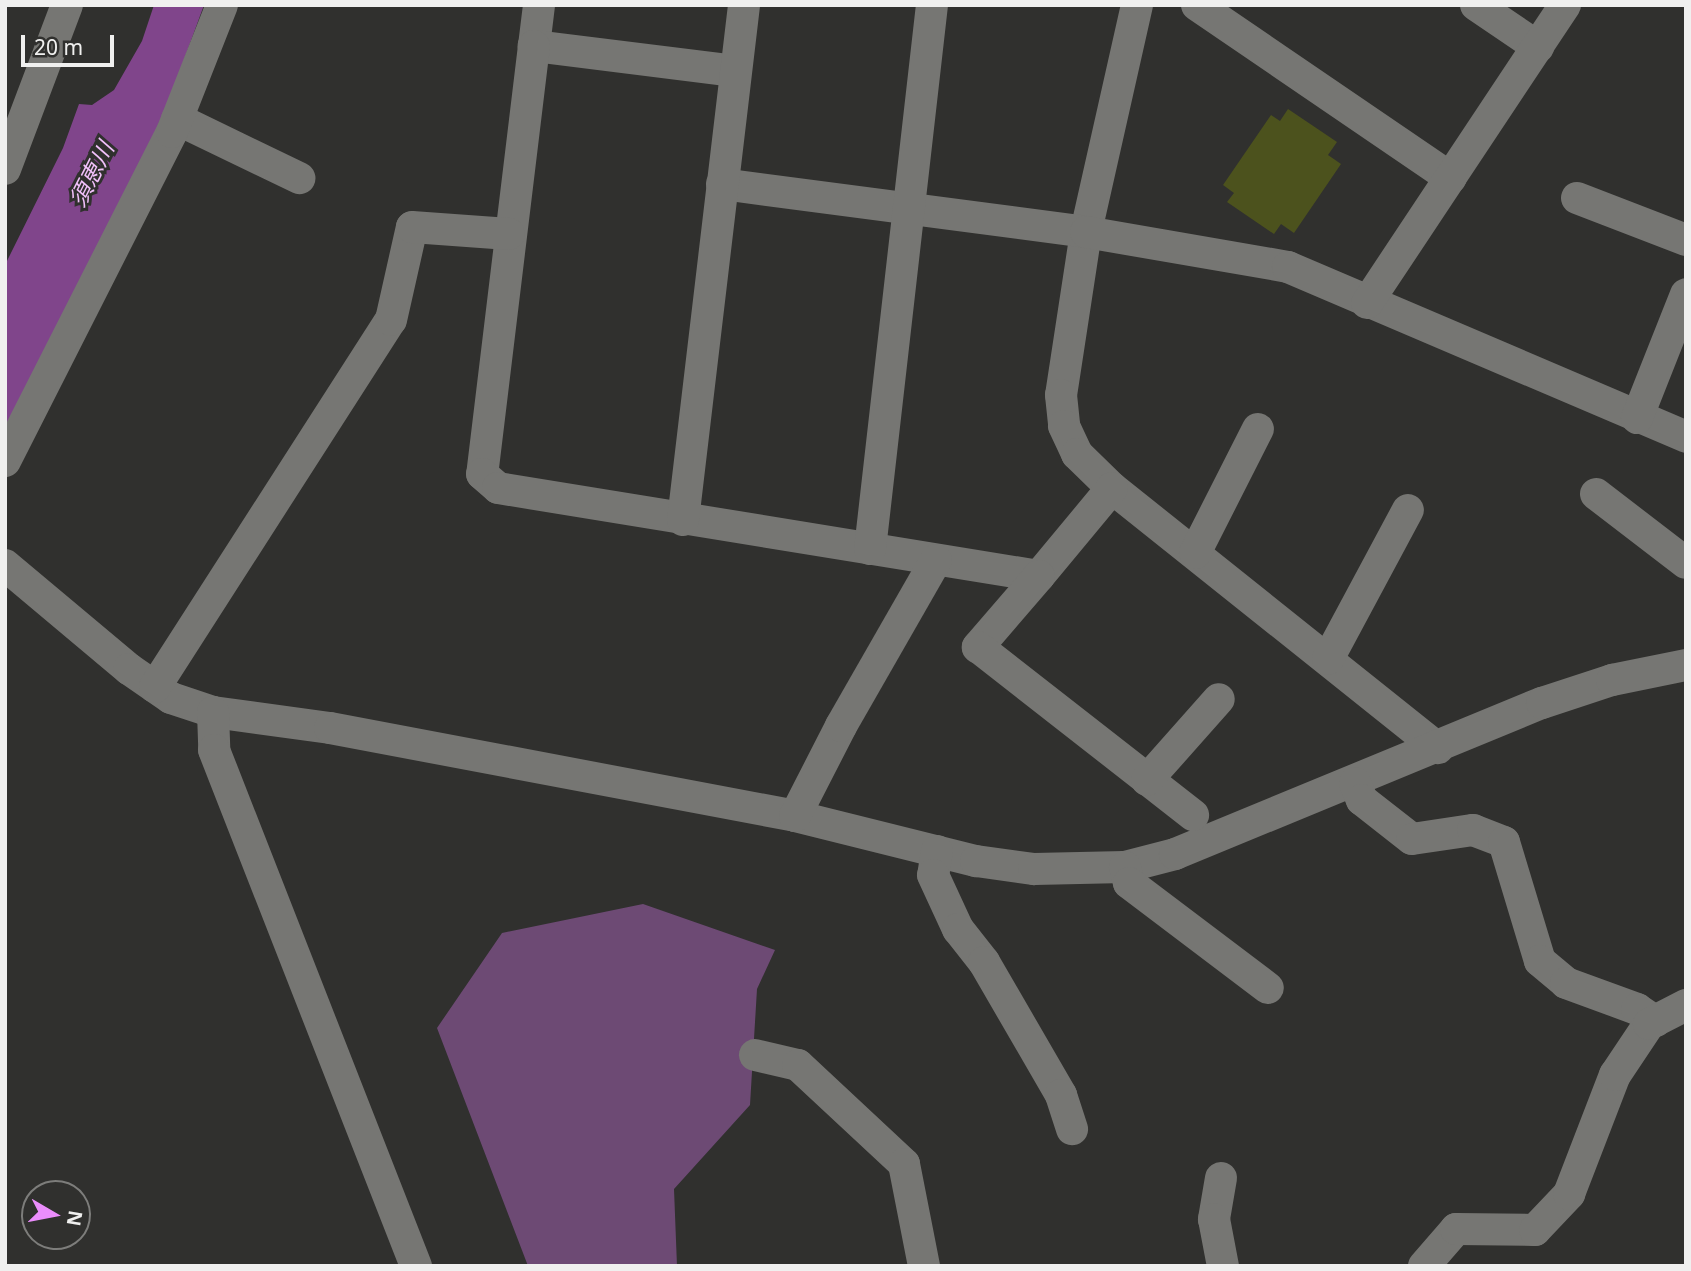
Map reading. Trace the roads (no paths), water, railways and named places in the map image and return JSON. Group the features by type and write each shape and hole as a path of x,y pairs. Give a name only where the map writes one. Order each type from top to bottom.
{"street":[{"path":"5,169 67,5"},
{"path":"5,461 177,119 222,5"},
{"path":"539,5 509,234 482,474 498,488 1039,576"},
{"path":"683,520 744,5"},
{"path":"870,549 932,5"},
{"path":"1137,5 1086,232 1061,395 1063,416 1077,454 1112,488 1438,748"},
{"path":"1197,5 1451,178"},
{"path":"1476,5 1538,47"},
{"path":"1367,303 1565,5"},
{"path":"534,46 735,71"},
{"path":"177,119 299,178"},
{"path":"722,184 1086,232 1288,267 1686,437"},
{"path":"1577,198 1686,240"},
{"path":"155,687 391,320 412,227 509,234"},
{"path":"1637,418 1686,294"},
{"path":"1195,553 1258,429"},
{"path":"1112,488 978,646 1193,816"},
{"path":"1596,494 1686,563"},
{"path":"1328,659 1408,510"},
{"path":"795,816 841,726 936,560"},
{"path":"5,565 155,687 171,698 213,712 330,728 795,816 937,851 1034,869 1125,867 1219,838 1542,703 1612,680 1686,665"},
{"path":"1147,780 1219,699"},
{"path":"213,712 214,750 416,1266"},
{"path":"1355,783 1362,800 1412,839 1473,830 1504,842 1540,961 1566,983 1637,1009 1676,1006"},
{"path":"937,851 933,876 958,929 984,962 1061,1095 1072,1129"},
{"path":"1125,867 1129,883 1268,988"},
{"path":"1424,1266 1456,1229 1535,1230 1569,1194 1615,1076 1676,1006"},
{"path":"755,1055 798,1065 904,1164 924,1266"},
{"path":"1221,1178 1214,1219 1223,1266"}],"water":[{"name":"須恵川","path":"154,5 204,5 166,109 5,443 5,265 63,148 79,104 92,105 114,90 142,41"}]}
